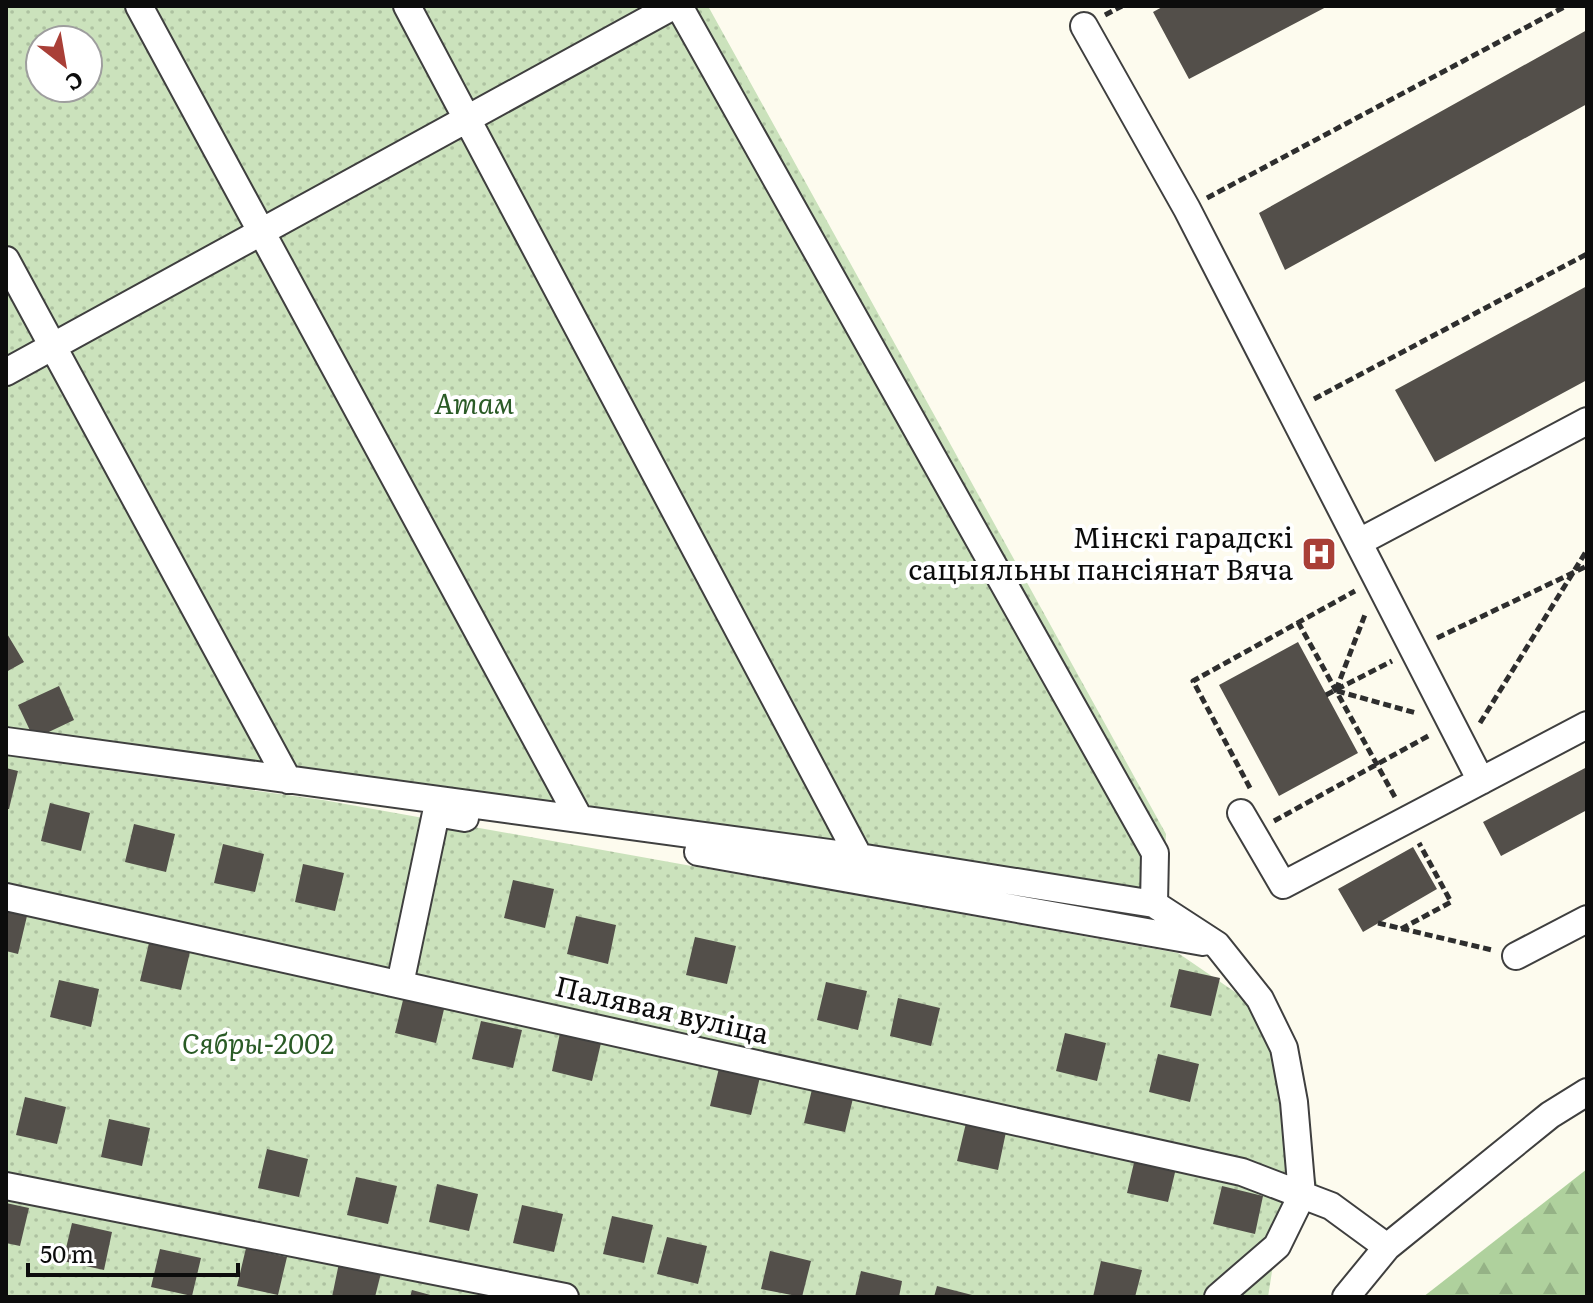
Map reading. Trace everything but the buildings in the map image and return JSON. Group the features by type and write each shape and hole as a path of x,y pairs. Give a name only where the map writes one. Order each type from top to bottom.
{"street":[{"path":"139,6 579,818"},
{"path":"407,6 465,121 859,857"},
{"path":"6,372 676,6 1155,853 1154,904"},
{"path":"1084,26 1187,209 1361,541 1481,781"},
{"path":"6,260 288,780"},
{"path":"1361,541 1587,421"},
{"path":"1250,815 1283,885 1587,725"},
{"path":"6,741 859,857 1154,904 1217,945 1260,999 1284,1048 1294,1102 1302,1195 1277,1246 1218,1297"},
{"path":"400,984 436,813 717,855 1217,945"},
{"name":"Палявая вуліца","path":"6,897 1242,1172 1331,1206 1387,1247"},
{"path":"1516,956 1587,919"},
{"path":"1346,1297 1387,1247 1550,1115 1587,1092"},
{"path":"6,1186 565,1297"}],"path":[{"path":"1187,209 1566,6"},
{"path":"1292,410 1587,254"},
{"path":"1464,748 1587,550"},
{"path":"1326,695 1587,566"},
{"path":"1379,577 1193,681 1250,815 1377,764 1452,722"},
{"path":"1336,690 1379,577"},
{"path":"1298,622 1451,902 1401,929"},
{"path":"1336,690 1452,722"},
{"path":"1378,923 1516,956"}],"green space":[{"name":"Атам","path":"6,6 708,6 1166,834 1162,922 883,860 6,743"},
{"name":"Сябры-2002","path":"6,753 28,759 323,800 1178,953 1254,1005 1280,1070 1318,1186 1273,1265 1268,1297 6,1297"},
{"path":"1587,1169 1587,1297 1423,1297"}],"place":[{"name":"Мінскі гарадскі сацыяльны пансіянат Вяча","path":"1319,554"}]}
